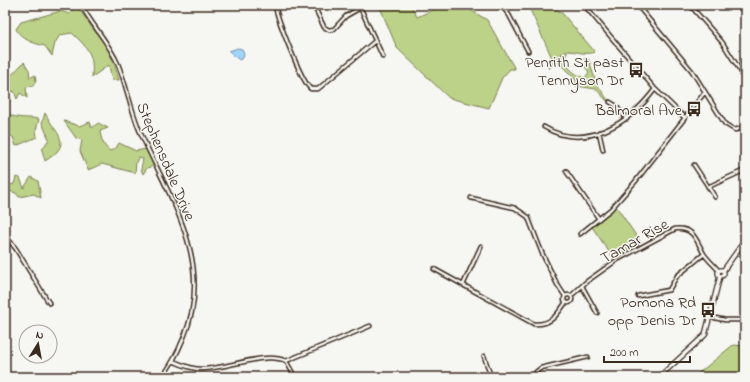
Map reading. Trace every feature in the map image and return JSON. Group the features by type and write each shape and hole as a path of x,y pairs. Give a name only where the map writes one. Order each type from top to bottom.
{"street":[{"name":"Stephensdale Drive","path":"81,5 118,64 140,132 176,204 193,262 196,282 194,304 185,334 173,361 162,377"},
{"path":"275,5 291,50 306,84 311,89 318,89 374,41"},
{"path":"501,5 509,15 528,51"},
{"path":"584,5 668,104 685,118"},
{"path":"637,5 692,71 728,127 735,130 745,126"},
{"path":"690,5 722,42 745,78"},
{"path":"314,6 324,27 329,30 334,29 346,16 359,7 374,41 383,56"},
{"path":"544,127 560,135 569,136 599,132 616,126 626,119 646,101 655,89"},
{"path":"580,234 611,209 635,182 705,92"},
{"path":"610,102 615,105 626,119"},
{"path":"599,132 603,150"},
{"path":"694,165 715,197"},
{"path":"708,187 745,170"},
{"path":"566,171 599,219"},
{"path":"471,198 515,208 528,217 542,253 557,284 565,296 564,299 566,302"},
{"name":"Tamar Rise","path":"571,296 616,260 675,229 683,229 693,233 704,254 721,271"},
{"path":"5,235 16,249 50,303"},
{"path":"659,377 703,338 706,333 720,276 724,275 721,271 745,240"},
{"path":"463,285 481,246"},
{"path":"638,296 669,290 677,276 704,254"},
{"path":"434,269 534,324 541,324 552,320 566,302 570,302 571,296 565,296"},
{"path":"582,286 596,313"},
{"path":"710,317 724,320 745,320"},
{"path":"173,361 186,367 201,370 272,358 286,361 370,326"},
{"path":"484,356 491,377"},
{"path":"534,377 536,372 541,368 588,357"},
{"path":"286,361 295,377"}],"green space":[{"path":"76,5 107,48 114,63 119,80 112,80 109,65 92,77 92,63 89,52 72,33 60,35 55,43 52,56 45,46 32,42 21,36 16,29 21,22 61,11 69,14"},
{"path":"379,5 411,5 417,17 444,5 462,5 487,20 515,69 510,69 502,78 489,108 449,98 397,48"},
{"path":"528,5 549,5 562,13 595,52 587,53 564,51 549,69 547,65 552,58"},
{"path":"567,52 567,65 576,74 585,78 589,72 582,63 585,58 589,60 596,83 608,100 607,101 596,89 576,86 576,80 557,61 562,54"},
{"path":"24,62 29,70 30,78 35,75 36,81 33,86 26,87 27,98 20,93 17,99 14,91 9,93 11,100 8,101 5,96 5,82"},
{"path":"5,108 8,108 10,115 13,116 39,119 36,130 37,137 16,146 13,137 5,132"},
{"path":"45,113 58,134 61,144 54,155 45,161 42,150 49,139 42,123"},
{"path":"64,121 79,126 90,122 92,128 98,123 108,128 100,131 104,144 110,151 116,148 119,143 136,151 146,149 154,166 147,168 143,174 141,169 143,159 139,157 136,162 135,173 102,164 88,170 80,151 82,140 76,138"},
{"path":"16,177 20,178 24,188 31,177 38,181 41,198 34,194 19,197 16,193 9,191 5,193 5,183 9,185 14,184"},
{"path":"616,206 641,243 614,259 592,227"},
{"path":"733,345 745,346 745,377 694,377"}],"water":[{"path":"238,48 242,49 244,53 243,58 239,60 229,51"}],"place":[{"name":"Penrith St past Tennyson Dr","path":"636,70"},
{"name":"Balmoral Ave","path":"694,109"},
{"name":"Pomona Rd opp Denis Dr","path":"708,310"}]}
